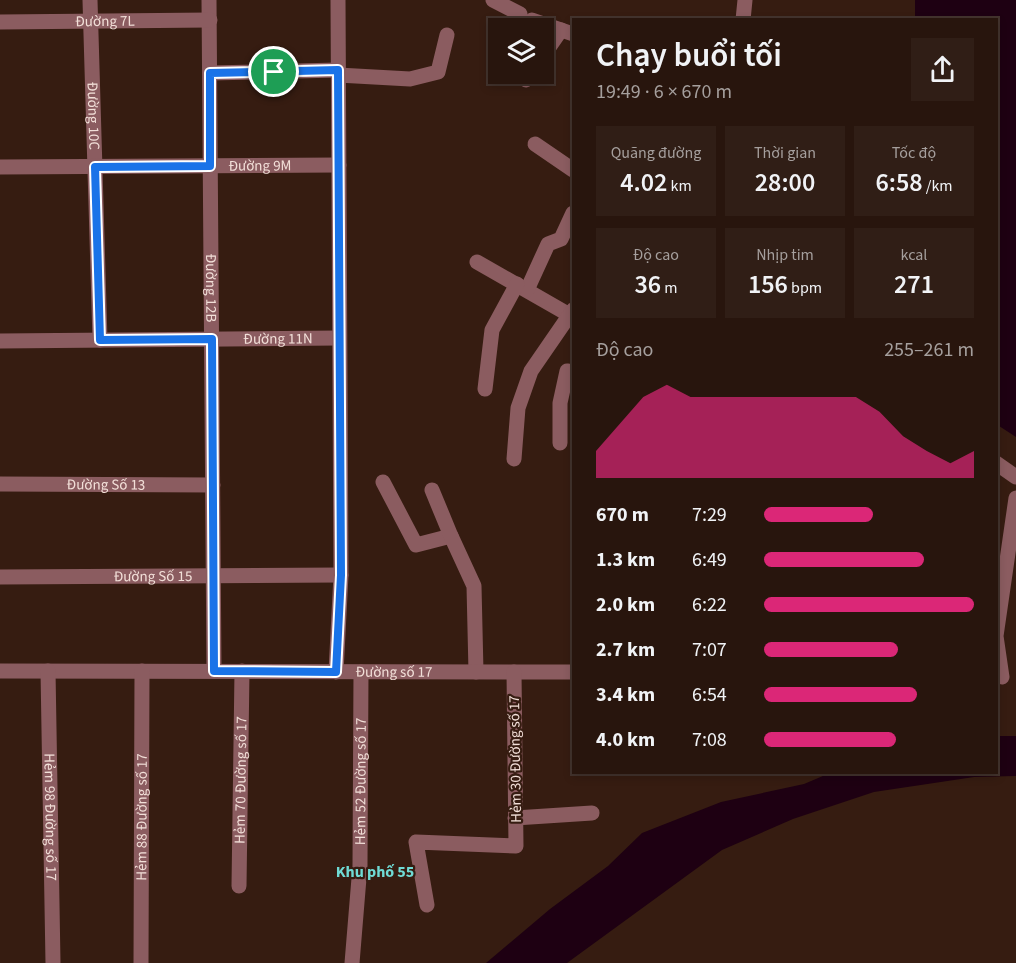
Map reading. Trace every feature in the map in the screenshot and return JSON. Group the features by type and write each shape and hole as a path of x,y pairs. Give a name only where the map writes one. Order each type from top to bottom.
{"street":[{"name":"Đường 10C","path":"90,0 100,340"},
{"name":"Đường 12B","path":"209,0 214,671"},
{"path":"336,672 341,575 338,0"},
{"path":"493,0 526,17 567,32 554,45"},
{"path":"743,18 745,0"},
{"name":"Đường 7L","path":"0,21 210,20"},
{"path":"210,73 338,73 410,79 438,72 447,35"},
{"path":"535,144 572,169"},
{"name":"Đường 9M","path":"0,167 339,165"},
{"path":"485,389 492,330 548,244 561,239 572,215"},
{"path":"477,262 572,314 531,371 518,408 514,459"},
{"name":"Đường 11N","path":"0,341 339,338"},
{"path":"560,443 560,403 567,371 572,372"},
{"path":"998,464 1016,477"},
{"path":"383,482 416,545 451,536"},
{"name":"Đường Số 13","path":"0,484 213,485"},
{"path":"432,490 474,586 476,672"},
{"path":"998,622 1016,498"},
{"name":"Đường Số 15","path":"0,577 341,575"},
{"path":"998,650 1002,677"},
{"name":"Đường số 17","path":"0,671 572,672"},
{"name":"Hẻm 98 Đường số 17","path":"48,671 53,963"},
{"name":"Hẻm 88 Đường số 17","path":"141,963 142,671"},
{"name":"Hẻm 70 Đường số 17","path":"239,886 242,671"},
{"name":"Hẻm 52 Đường số 17","path":"352,963 360,866 361,672"},
{"name":"Hẻm 30 Đường số 17","path":"427,904 416,842 516,846 514,672"},
{"path":"515,818 592,813"}],"shaded area":[{"path":"915,0 1016,0 1016,437 998,425 998,18 915,18"},
{"path":"998,736 1016,736 1016,776 974,777 874,792 793,819 722,850 567,963 486,963 550,909 608,866 642,833 721,802 804,784 828,774 998,774"}],"district":[{"name":"Khu phố 55","path":"375,871"}],"route":[{"path":"338,70 341,575 336,672 214,671 212,339 100,340 95,167 210,166 210,73 274,72 338,70"}]}
